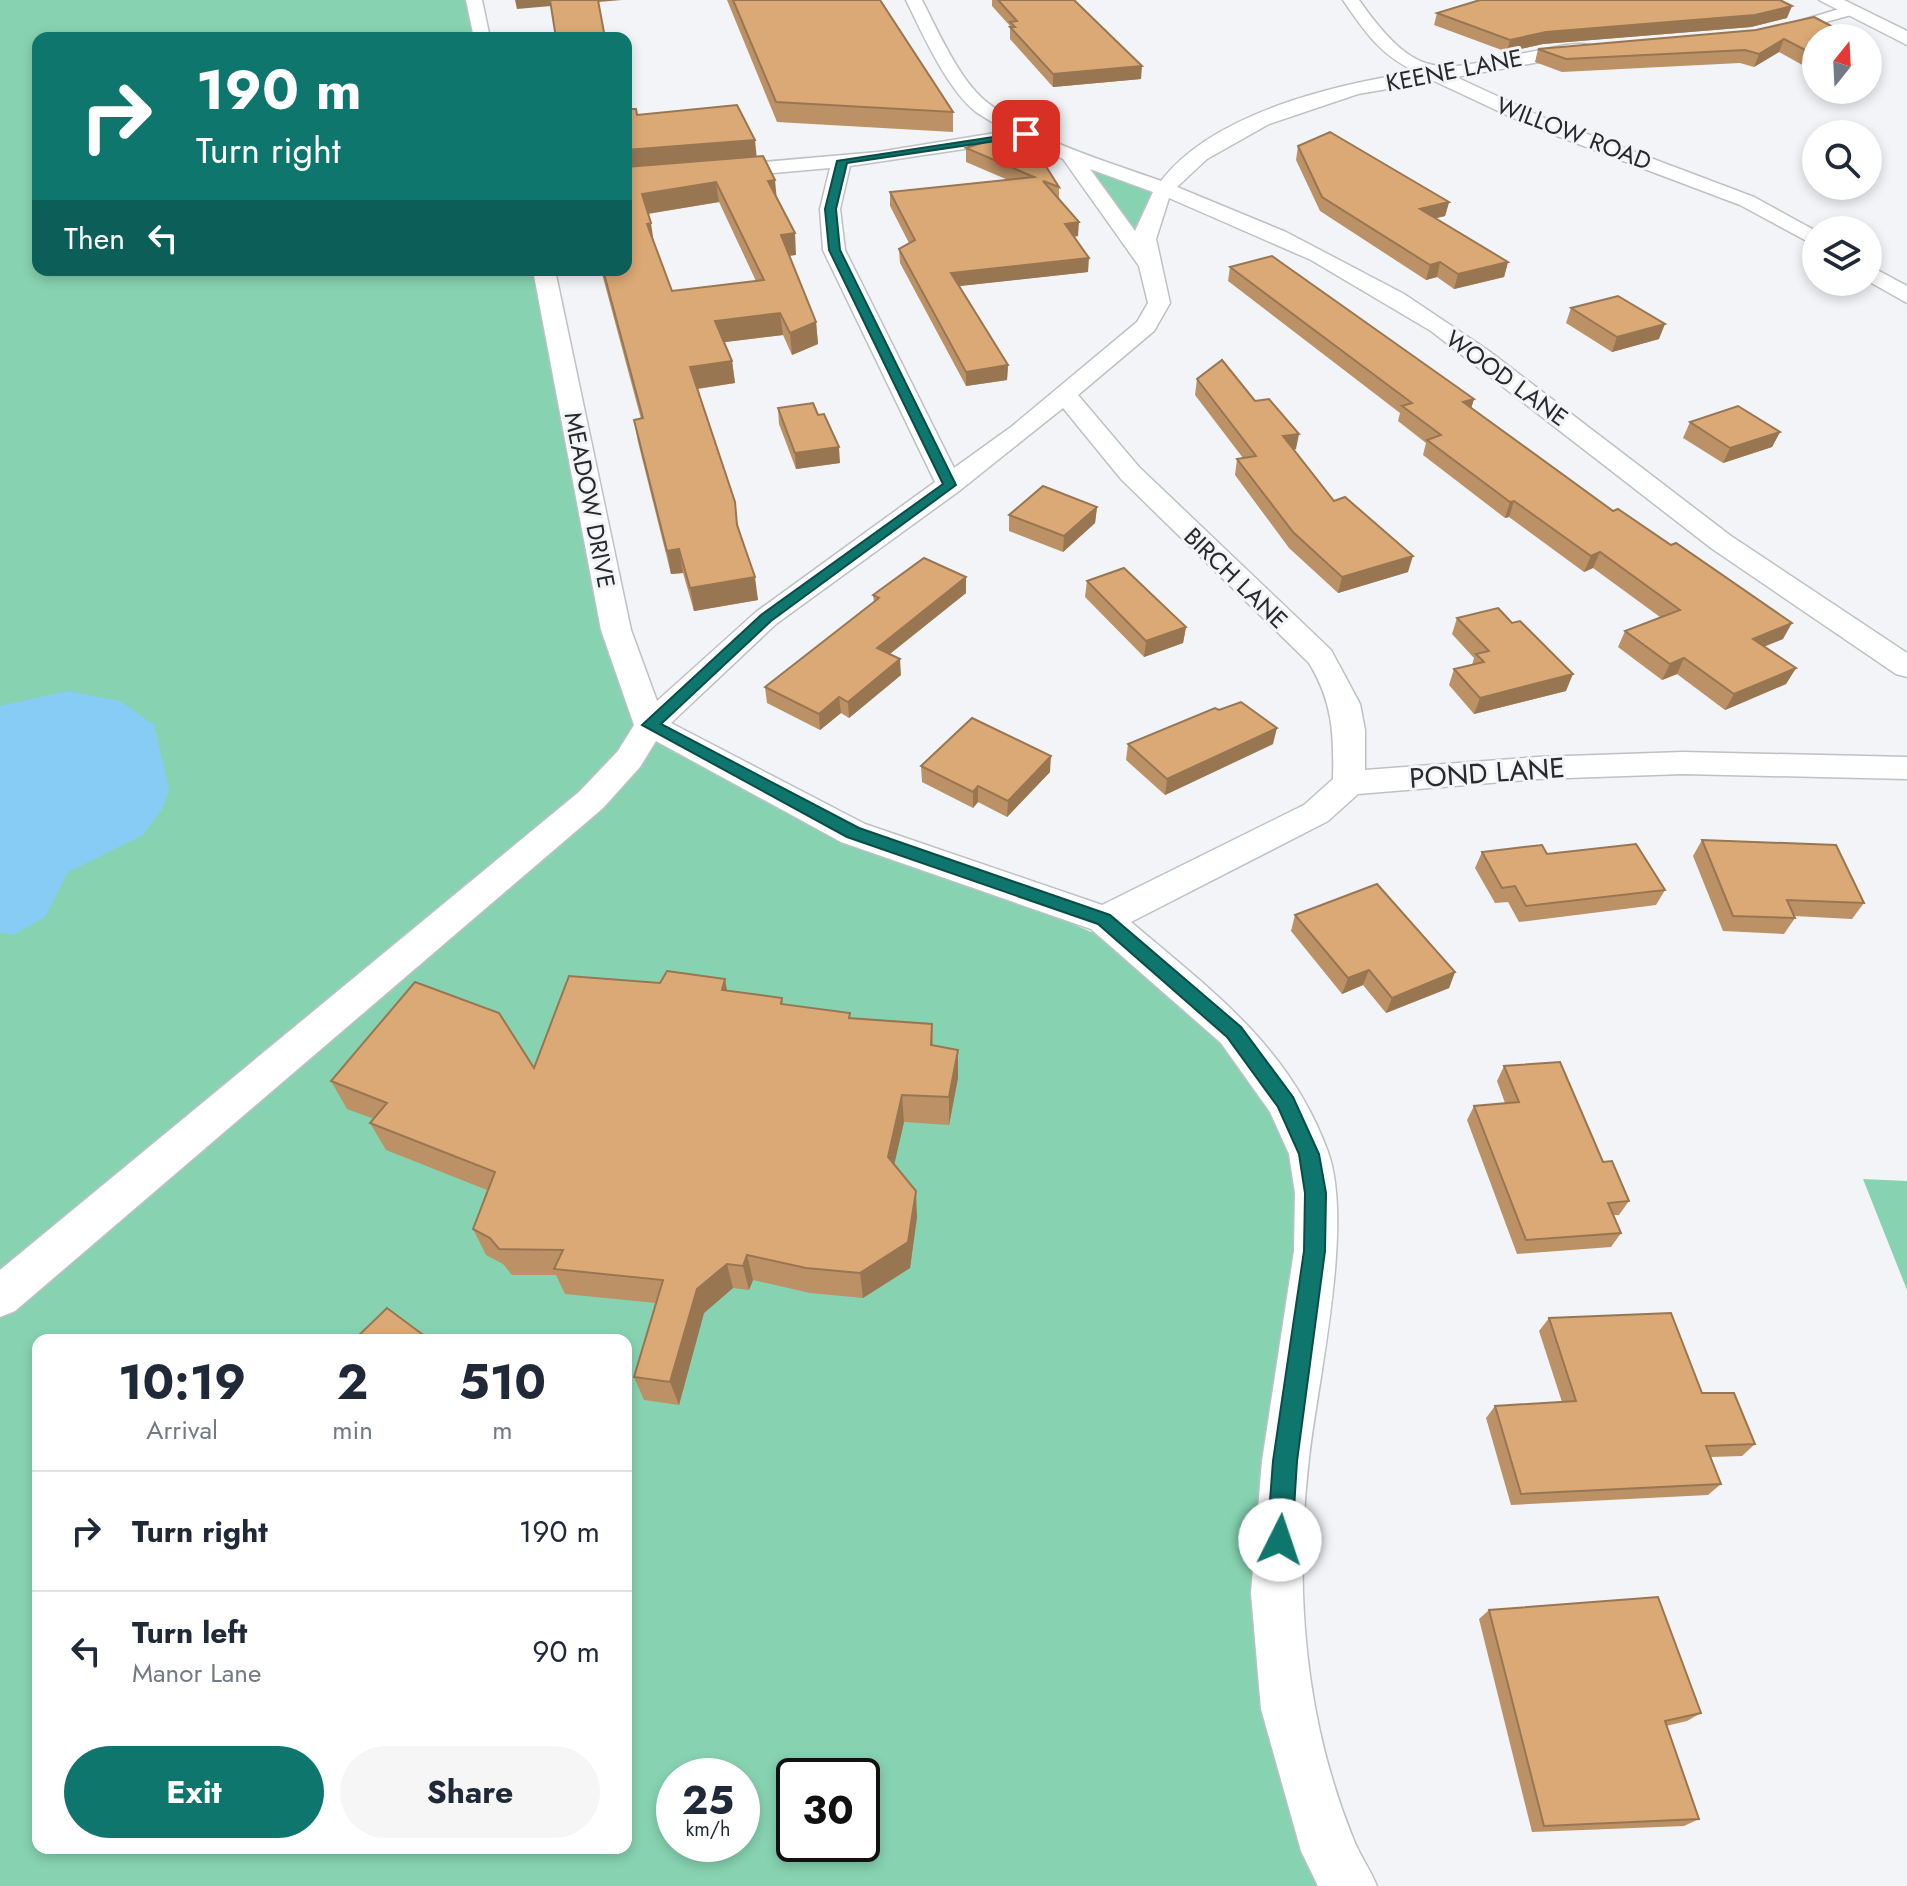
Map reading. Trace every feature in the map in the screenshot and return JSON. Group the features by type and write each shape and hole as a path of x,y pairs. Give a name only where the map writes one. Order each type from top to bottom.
{"street":[{"path":"474,0 481,32"},
{"name":"WOOD LANE","path":"914,0 969,94 981,107 1026,134 1070,155 1165,189 1299,247 1396,298 1527,389 1720,541 1907,667"},
{"name":"WILLOW ROAD","path":"1351,0 1378,39 1398,57 1535,121 1712,185 1802,232"},
{"path":"1750,35 1838,5 1873,0"},
{"path":"1838,5 1907,39"},
{"name":"KEENE LANE","path":"0,1297 591,800 629,759 650,725 766,618 950,485 1066,396 1146,326 1159,303 1146,231 1150,215 1165,189 1204,152 1266,119 1356,89 1544,52 1608,47"},
{"path":"632,179 842,161 1026,134"},
{"path":"1070,155 1150,266"},
{"path":"842,161 830,209 834,250 950,485"},
{"name":"MEADOW DRIVE","path":"545,276 616,630 650,725"},
{"path":"1882,281 1907,296"},
{"name":"BIRCH LANE","path":"1066,396 1141,484 1320,657 1339,685 1350,715 1349,783"},
{"path":"650,725 853,833 1104,920 1234,1032 1286,1103 1309,1154 1316,1193 1315,1251 1285,1461 1276,1593 1287,1709 1329,1851 1349,1886"},
{"name":"POND LANE","path":"1349,783 1538,768 1683,763 1907,768"},
{"path":"1104,920 1316,813 1349,783"}],"green space":[{"path":"0,0 467,0 475,32 32,32 32,276 535,276 650,725 933,862 1116,943 1234,1032 1309,1154 1287,1708 1363,1886 0,1886"},
{"path":"1078,160 1158,189 1138,239"},
{"path":"1863,1179 1907,1181 1907,1290"}],"water":[{"path":"67,691 120,701 154,725 169,788 163,808 143,835 68,872 45,917 13,935 0,932 0,706"}],"building":[{"path":"550,0 598,0 604,32 555,32"},
{"path":"733,0 880,0 953,112 776,102"},
{"path":"998,0 1074,0 1142,66 1053,74 1010,27 1015,27 1010,22 1017,21"},
{"path":"1480,0 1780,0 1792,6 1755,15 1546,32 1510,40 1437,13"},
{"path":"1814,17 1827,24 1802,24 1802,48 1784,39 1759,54 1745,50 1566,59 1538,49 1756,30"},
{"path":"737,105 755,140 632,150 632,109 636,109 637,115"},
{"path":"1023,130 1059,187 1043,181 1079,222 1065,224 1089,258 951,273 1008,365 966,372 899,249 915,240 890,192 1034,177 966,148"},
{"path":"1330,132 1449,202 1420,209 1508,262 1458,274 1440,262 1430,265 1322,197 1298,146"},
{"path":"763,156 775,180 768,181 795,233 781,235 816,322 790,333 780,313 715,321 732,361 690,367 735,502 737,525 755,577 690,588 679,549 667,551 634,420 643,418 605,276 632,276 632,167","holes":["716,182 764,280 672,291 647,224 651,223 642,194"]},
{"path":"1272,256 1474,399 1463,402 1613,511 1618,509 1671,545 1676,543 1792,623 1753,639 1796,668 1734,694 1684,658 1670,664 1625,631 1680,610 1600,552 1591,556 1514,501 1510,502 1427,440 1441,435 1402,406 1412,403 1230,267"},
{"path":"1618,296 1665,324 1617,337 1571,308"},
{"path":"1222,360 1255,401 1269,399 1299,434 1283,436 1334,501 1345,497 1413,556 1342,577 1293,532 1237,459 1256,456 1197,379"},
{"path":"813,403 818,415 824,414 839,447 795,453 778,408"},
{"path":"1738,406 1780,432 1730,448 1690,422"},
{"path":"1043,486 1097,507 1064,536 1009,515"},
{"path":"924,558 966,577 877,648 900,659 848,702 839,697 819,714 765,687 879,598 873,595"},
{"path":"1124,568 1186,627 1146,641 1087,581"},
{"path":"1498,608 1512,623 1520,621 1573,674 1480,698 1454,669 1484,662 1476,654 1489,651 1457,618"},
{"path":"1241,702 1277,728 1167,779 1128,744 1215,708 1219,710"},
{"path":"972,718 1051,756 1008,801 978,786 973,792 921,766"},
{"path":"1702,840 1836,845 1864,903 1787,900 1795,918 1733,916"},
{"path":"1636,844 1665,890 1526,906 1515,886 1502,888 1482,852 1542,845 1547,854"},
{"path":"1377,884 1455,972 1392,998 1369,970 1348,978 1295,915"},
{"path":"667,971 725,979 722,990 782,998 781,1004 850,1013 849,1018 932,1024 931,1045 958,1050 949,1097 902,1095 888,1157 916,1191 908,1242 860,1273 806,1268 747,1255 743,1266 727,1264 697,1289 670,1382 634,1377 663,1280 554,1269 563,1250 499,1249 490,1238 473,1229 495,1172 370,1123 387,1103 331,1081 415,982 499,1013 534,1068 569,976 660,983"},
{"path":"1560,1062 1603,1162 1612,1161 1629,1201 1608,1203 1621,1233 1526,1240 1474,1106 1519,1102 1504,1066"},
{"path":"387,1308 422,1334 360,1334"},
{"path":"1671,1313 1702,1393 1734,1393 1755,1444 1706,1446 1721,1484 1521,1494 1495,1406 1576,1401 1549,1318"},
{"path":"1658,1597 1701,1713 1665,1721 1699,1819 1544,1826 1489,1610"}],"route":[{"path":"1026,134 943,149 842,161 830,209 834,250 950,485 766,618 650,725 853,833 1104,920 1234,1032 1286,1103 1309,1154 1316,1193 1315,1251 1285,1461 1280,1540"}]}
